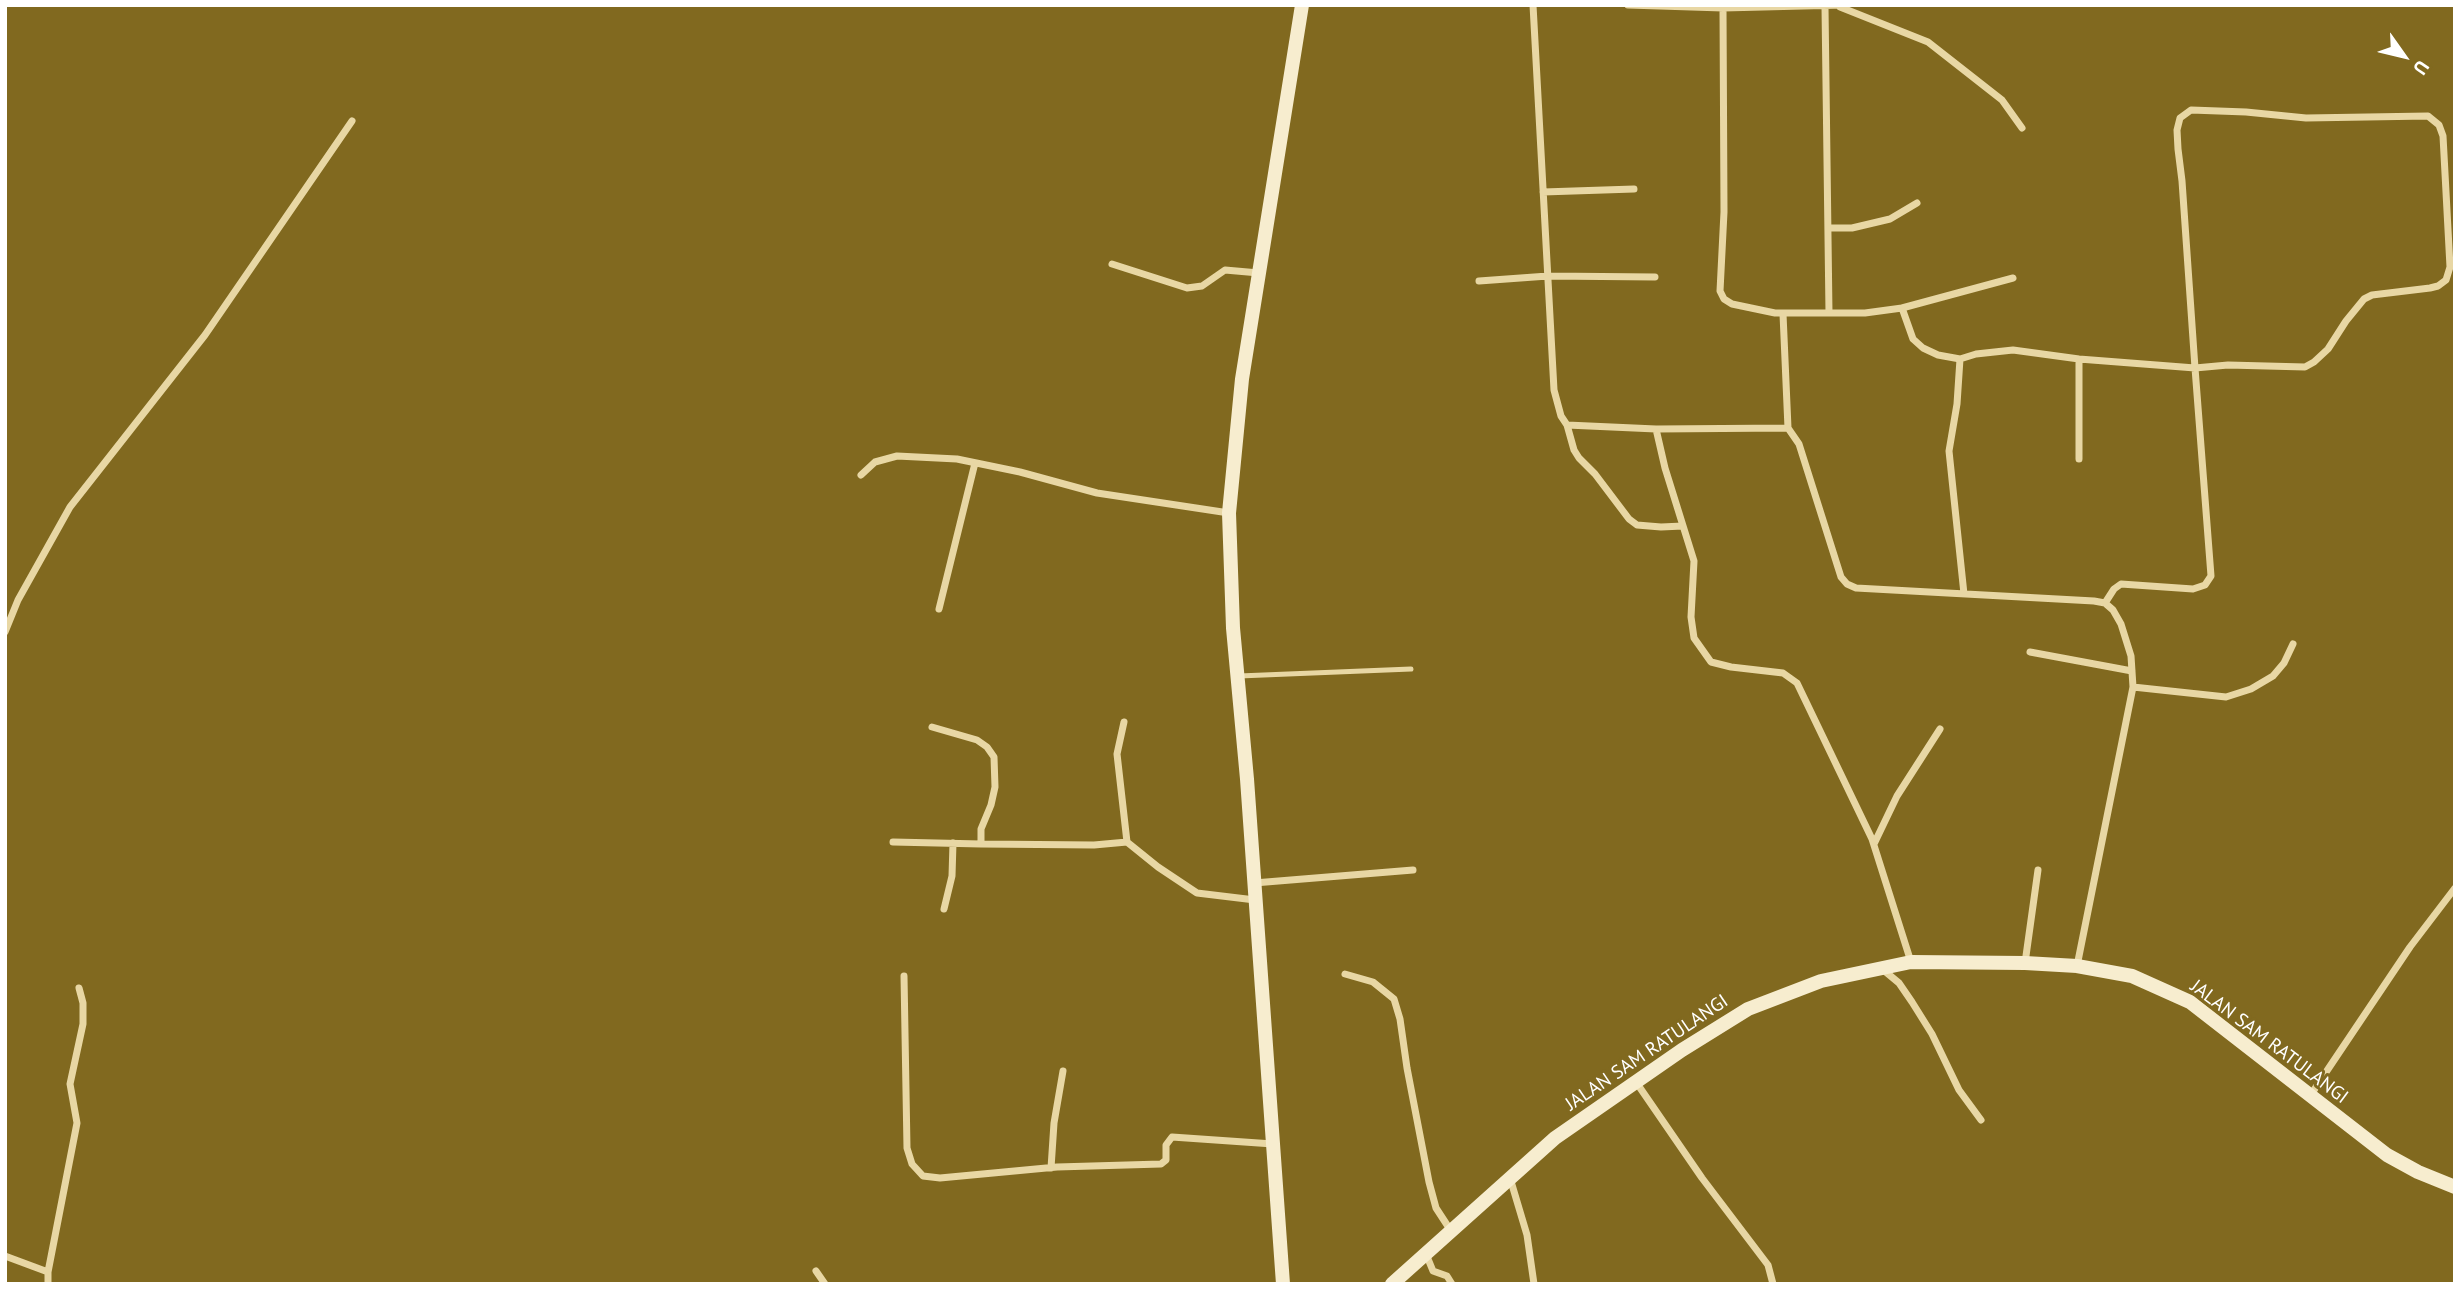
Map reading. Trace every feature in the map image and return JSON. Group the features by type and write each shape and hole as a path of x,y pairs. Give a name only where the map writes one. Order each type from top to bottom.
{"main road":[{"path":"1283,1284 1233,615 1229,513 1242,379 1302,5"},
{"name":"JALAN SAM RATULANGI","path":"1392,1284 1555,1138 1748,1009 1821,981 1910,962 2025,962 2077,966 2132,976 2190,1002 2396,1161 2455,1187"}],"street":[{"path":"1533,5 1554,390 1561,416 1579,458 1595,474 1629,519 1637,525 1682,526"},
{"path":"1628,5 1723,8 1842,6 1928,42 2002,100 2022,128"},
{"path":"1825,7 1829,313"},
{"path":"1723,8 1724,212 1720,291 1724,299 1732,304 1783,314 1865,313 1902,308 2013,278"},
{"path":"1902,308 1913,339 1923,348 1937,355 1960,359 1976,354 2013,350 2079,359 2195,368 2228,365 2305,367 2328,349 2364,299 2372,295 2430,288 2446,280 2449,267 2443,136 2434,120 2428,117 2306,118 2191,110 2180,118 2177,130 2178,149 2182,181 2195,368 2211,576 2205,585 2193,589 2121,584 2114,589 2105,603"},
{"path":"5,632 18,600 70,507 205,335 352,121"},
{"path":"1543,192 1634,189"},
{"path":"1828,229 1852,228 1889,219 1917,203"},
{"path":"1112,264 1187,288 1202,286 1225,270 1259,273"},
{"path":"1479,281 1548,276 1655,277"},
{"path":"1783,314 1788,428 1799,444 1841,577 1847,584 1856,588 2094,601 2105,603 2113,610 2121,624 2131,656 2133,687 2077,966"},
{"path":"1960,359 1949,451 1964,594"},
{"path":"2079,359 2079,459"},
{"path":"1567,425 1656,429 1788,428"},
{"path":"1656,429 1665,468 1694,561 1690,617 1694,638 1711,662 1783,673 1797,683 1874,845 1910,962"},
{"path":"861,475 875,462 897,456 957,459 1097,493 1229,513"},
{"path":"939,609 975,463"},
{"path":"2133,687 2225,697 2251,689 2273,676 2284,663 2293,644"},
{"path":"2031,652 2132,671"},
{"path":"1124,722 1117,766 1127,842 1197,893 1255,900"},
{"path":"932,727 977,740 987,747 994,757 995,787 981,829 981,844"},
{"path":"1874,845 1897,796 1940,729"},
{"path":"893,842 1094,845 1127,842"},
{"path":"944,909 952,876 953,843"},
{"path":"1254,883 1413,870"},
{"path":"2025,962 2038,870"},
{"path":"2310,1097 2410,947 2455,888"},
{"path":"1881,967 1899,983 1912,1002 1932,1034 1959,1090 1981,1120"},
{"path":"1345,974 1373,982 1394,999 1400,1019 1429,1182 1436,1208 1451,1231"},
{"path":"904,976 907,1148 917,1172 928,1178 1051,1168 1164,1164 1166,1145 1172,1138 1273,1144"},
{"path":"48,1284 48,1272 77,1123 70,1084 83,1024 83,1003 79,988"},
{"path":"1051,1168 1054,1123 1063,1072"},
{"path":"1636,1082 1702,1178 1768,1265 1773,1284"},
{"path":"1510,1178 1527,1235 1534,1284"},
{"path":"1426,1254 1433,1271 1447,1276 1451,1284"},
{"path":"5,1256 48,1272"},
{"path":"816,1270 825,1284"}],"lane":[{"path":"1238,676 1411,669"}]}
